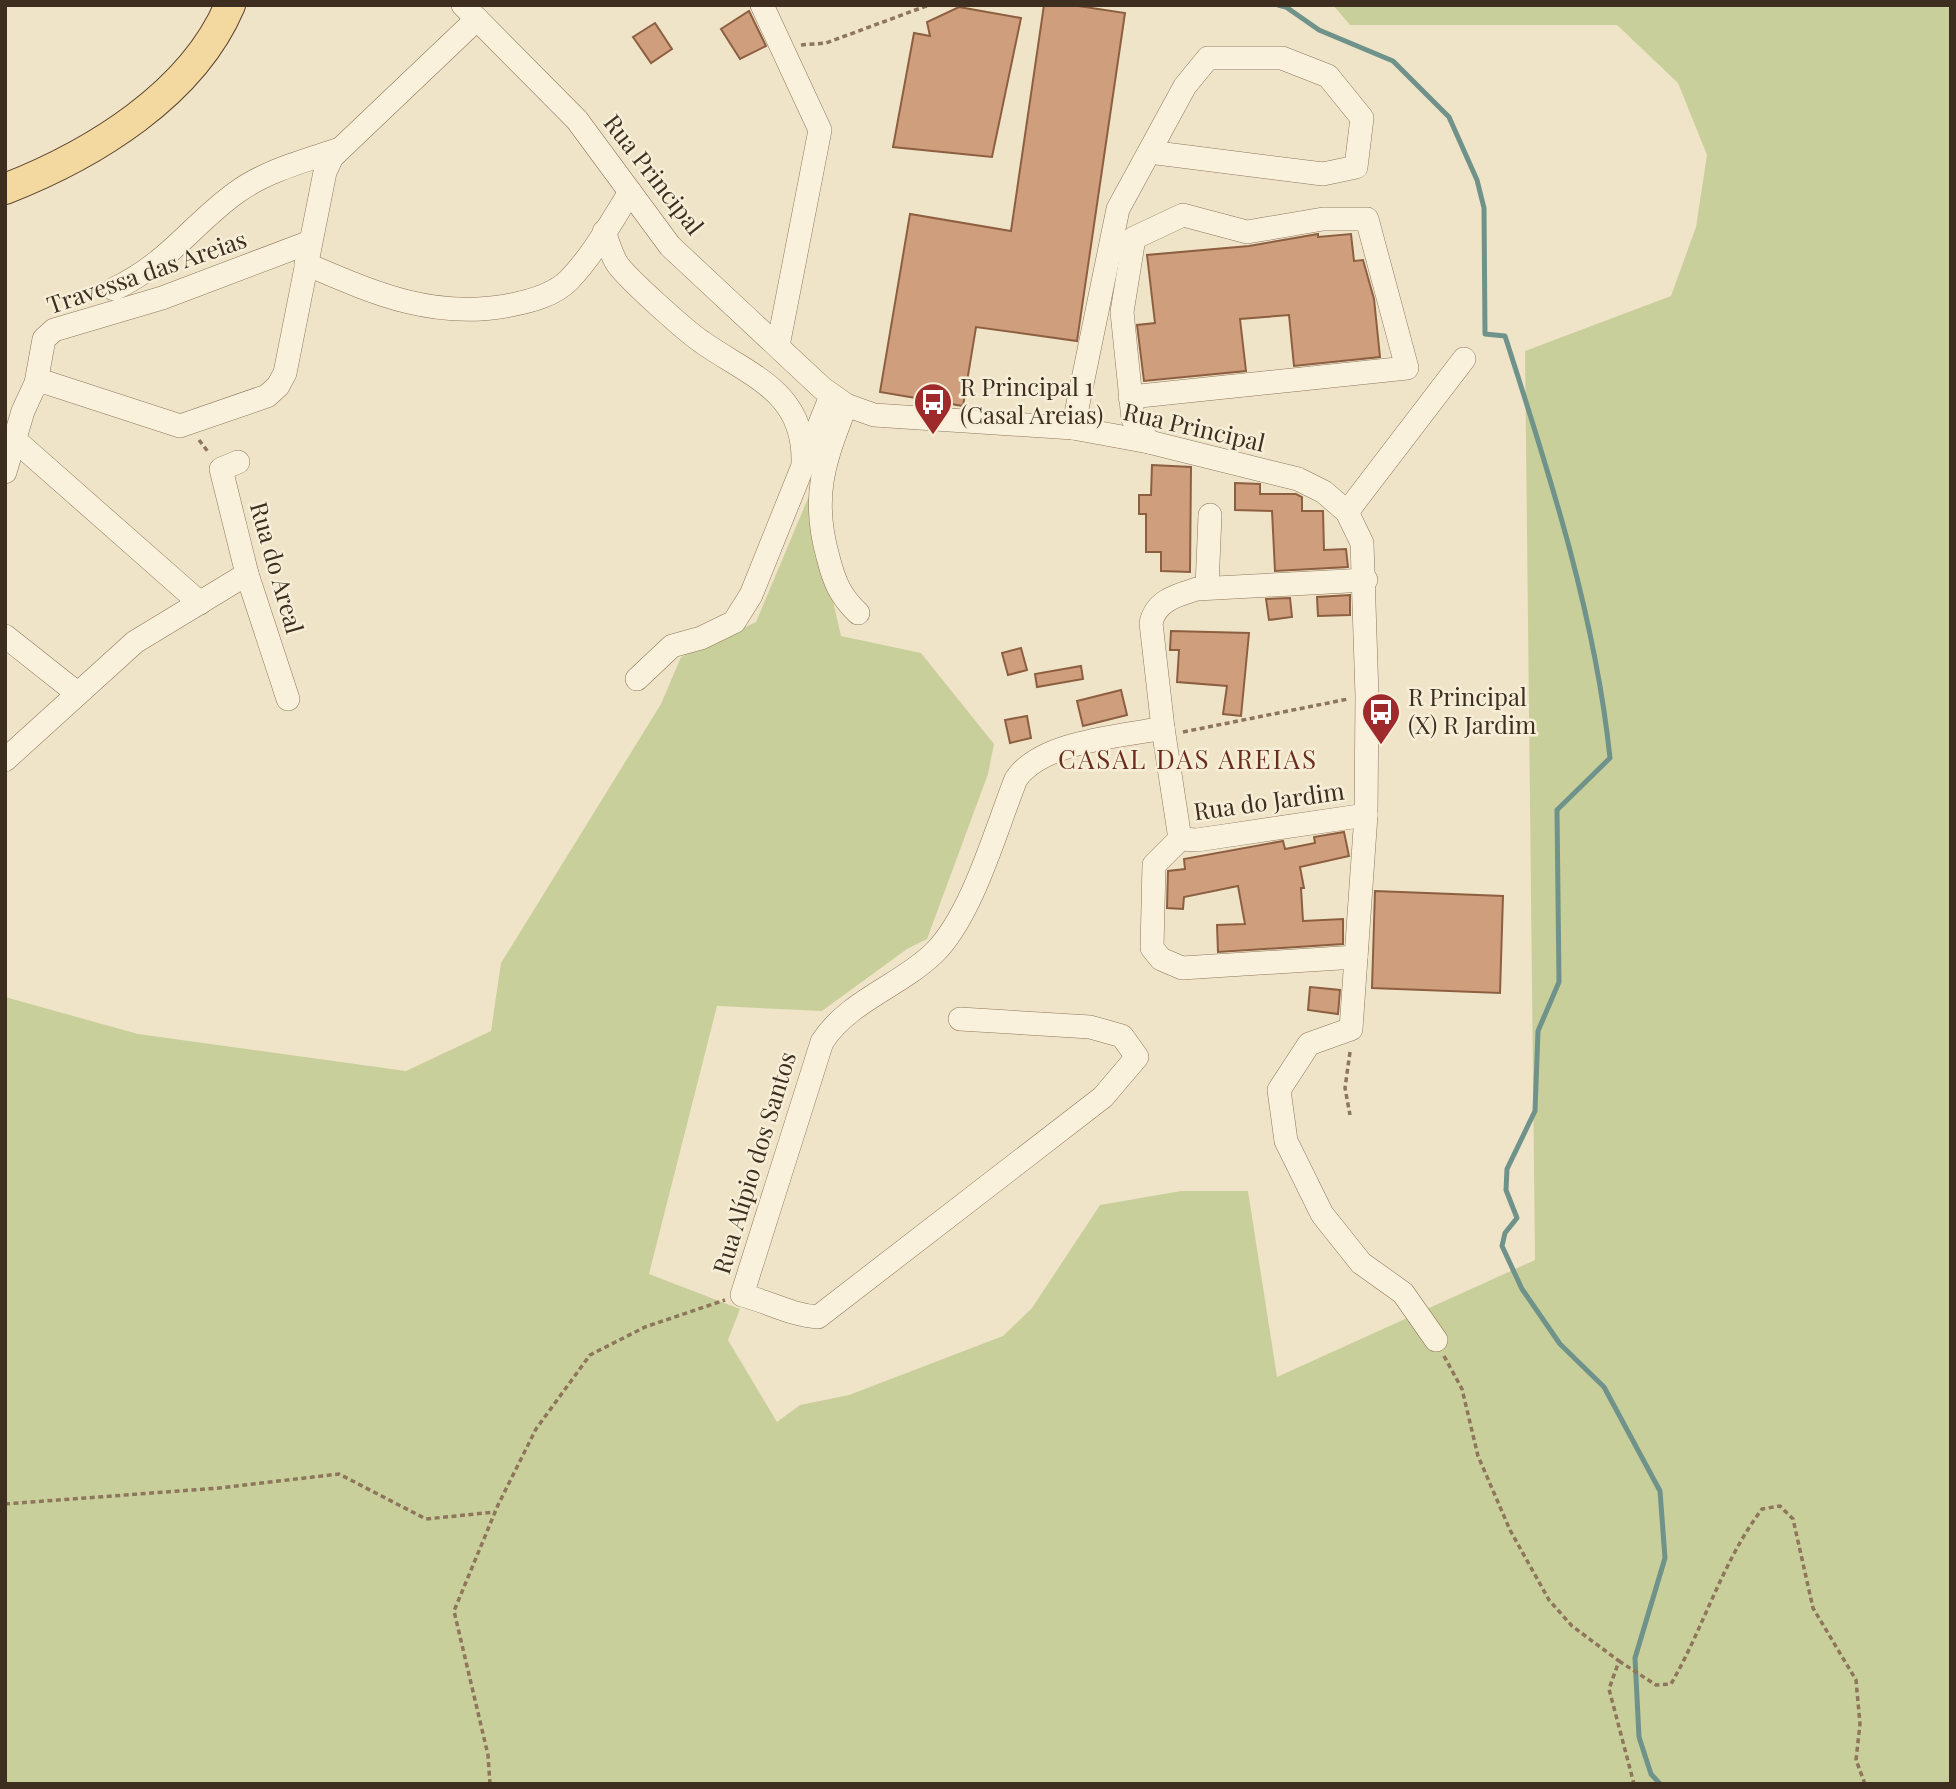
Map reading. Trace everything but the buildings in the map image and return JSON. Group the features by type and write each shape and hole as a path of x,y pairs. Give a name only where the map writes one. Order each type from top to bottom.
{"main road":[{"path":"5,189 52,171 95,148 146,109 188,70 224,20 230,5"}],"street":[{"path":"762,5 820,130 785,326 778,346"},
{"path":"36,383 48,383 180,426 267,396 278,386 285,373 325,172 337,150 470,12"},
{"name":"Rua Principal","path":"470,12 577,120 670,246 838,400 874,415 1073,428 1149,442 1298,479 1324,492 1346,512 1362,543 1366,580 1366,815 1351,1029"},
{"path":"1073,428 1118,209 1149,152 1185,86 1208,58 1282,58 1328,76 1362,118 1356,167 1323,174 1149,152"},
{"path":"114,289 152,270 238,191 289,165 337,150"},
{"path":"308,253 377,295 443,310 480,311 538,300 568,281 630,192"},
{"path":"1130,397 1407,368 1367,219 1323,219 1247,232 1183,215 1134,238 1122,312 1130,397 1133,419 1149,442"},
{"path":"604,232 616,263 702,342 760,377 788,405 796,418 803,443 802,468"},
{"name":"Travessa das Areias","path":"5,472 36,383 44,339 54,330 308,253"},
{"path":"1346,512 1464,359"},
{"path":"638,679 672,646 701,638 734,622 751,595 802,468 838,400"},
{"path":"838,400 825,458 818,511 836,585 844,600 859,613"},
{"path":"15,440 200,603"},
{"name":"Rua do Areal","path":"229,466 247,574 288,699"},
{"path":"1207,587 1210,515"},
{"path":"5,760 135,642 247,574"},
{"path":"1356,957 1182,968 1161,959 1151,942 1154,865 1180,839 1163,728 1152,616 1160,605 1175,596 1207,587 1366,580"},
{"path":"5,636 77,693"},
{"name":"Rua Alípio dos Santos","path":"742,1294 822,1042 844,1016 931,956 943,942 966,906 1016,779 1022,770 1051,752 1163,728"},
{"name":"Rua do Jardim","path":"1180,839 1197,840 1366,815"},
{"path":"742,1294 776,1304 793,1315 818,1317 1103,1097 1137,1057 1122,1036 1090,1027 960,1019"},
{"path":"1351,1029 1309,1044 1279,1090 1286,1141 1322,1214 1361,1263 1403,1293 1436,1340"}],"path":[{"path":"785,55 800,45 826,43 929,5"},
{"path":"188,425 229,466"},
{"path":"1163,728 1182,732 1367,696"},
{"path":"1350,1115 1345,1088 1351,1029"},
{"path":"490,1784 488,1755 454,1611 495,1512 536,1429 590,1355 645,1326 742,1294"},
{"path":"1436,1340 1462,1389 1478,1456 1510,1530 1549,1600 1572,1626 1656,1685 1671,1684 1696,1641 1717,1584 1745,1531 1762,1509 1780,1506 1793,1518 1813,1608 1856,1680 1860,1724 1856,1760 1865,1784"},
{"path":"5,1504 219,1488 339,1474 426,1519 495,1512"},
{"path":"1619,1661 1609,1689 1634,1784"}],"green space":[{"path":"1333,5 1951,5 1951,1784 5,1784 5,997 138,1034 406,1071 491,1031 501,963 661,704 681,657 756,622 809,496 841,636 921,653 994,744 988,774 927,939 907,949 822,1011 717,1006 649,1274 740,1309 728,1340 777,1422 800,1405 849,1395 1003,1336 1032,1308 1100,1205 1181,1191 1248,1191 1277,1377 1535,1260 1525,351 1671,296 1696,227 1707,155 1678,83 1617,25 1350,25"}],"waterway":[{"path":"1278,5 1286,7 1319,30 1393,61 1449,117 1477,180 1484,208 1485,334 1505,336 1554,492 1582,597 1603,704 1610,758 1557,810 1559,982 1538,1031 1535,1111 1507,1169 1506,1190 1517,1218 1505,1233 1502,1246 1522,1289 1560,1344 1604,1387 1660,1491 1665,1558 1635,1658 1639,1737 1651,1774 1660,1784"}],"place":[{"name":"R Principal 1 (Casal Areias)","path":"933,436"},
{"name":"R Principal (X) R Jardim","path":"1381,746"}],"district":[{"name":"CASAL DAS AREIAS","path":"1188,760"}]}
